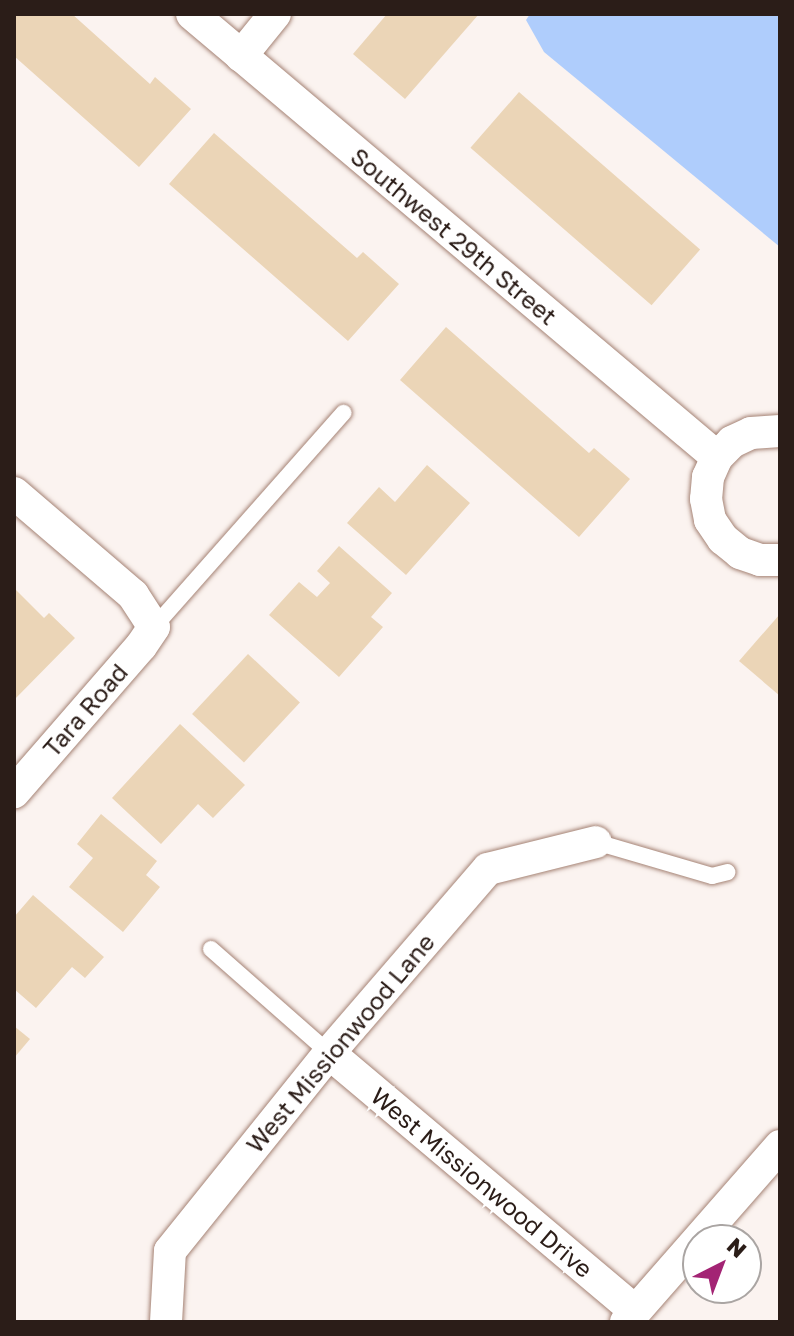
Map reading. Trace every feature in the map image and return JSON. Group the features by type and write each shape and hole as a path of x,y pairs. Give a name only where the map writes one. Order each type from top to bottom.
{"street":[{"name":"Southwest 29th Street","path":"192,14 717,457"},
{"path":"241,56 275,14"},
{"path":"780,431 751,433 732,442 717,457 708,477 706,499 710,520 723,539 740,553 760,560 780,560"},
{"path":"14,493 133,595 154,627"},
{"name":"Tara Road","path":"14,792 154,627"},
{"name":"West Missionwood Lane","path":"166,1322 170,1251 329,1053 488,869 596,842"},
{"name":"West Missionwood Drive","path":"329,1053 631,1316"},
{"path":"631,1316 780,1146"}],"lane":[{"path":"154,627 343,413"},
{"path":"596,842 712,876 728,872"},
{"path":"211,949 329,1053"}],"water":[{"path":"530,14 780,14 780,247 544,52 526,20"}],"building":[{"path":"14,14 72,14 150,84 155,77 191,109 139,167 14,56"},
{"path":"387,14 479,14 405,99 353,54"},
{"path":"519,92 700,249 652,305 470,148"},
{"path":"214,133 357,258 363,252 399,284 348,341 169,184"},
{"path":"446,327 589,453 594,448 630,479 579,537 400,380"},
{"path":"427,465 470,503 406,575 347,523 379,487 395,502"},
{"path":"339,546 392,593 371,617 383,627 339,677 269,615 299,582 317,597 330,583 317,571"},
{"path":"14,588 44,618 49,613 75,638 14,700"},
{"path":"780,614 780,696 739,661"},
{"path":"248,654 300,702 244,762 192,714"},
{"path":"180,724 245,785 213,818 198,804 161,844 112,798"},
{"path":"101,814 157,861 146,875 160,887 123,932 69,887 93,858 77,844"},
{"path":"33,895 104,957 85,978 72,967 36,1008 14,989 14,917"},
{"path":"14,1026 30,1039 14,1058"}]}
